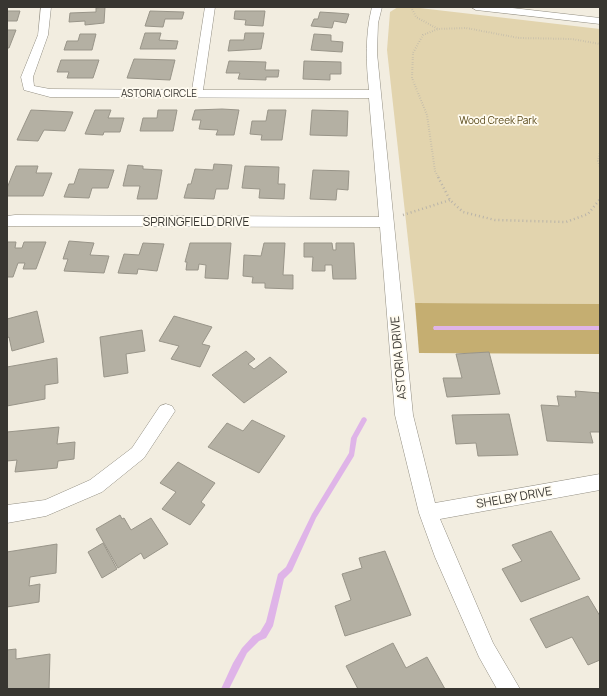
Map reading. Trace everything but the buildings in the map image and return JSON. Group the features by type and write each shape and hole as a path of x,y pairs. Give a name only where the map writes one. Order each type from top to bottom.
{"street":[{"name":"ASTORIA CIRCLE","path":"46,7 43,35 27,77 28,88 50,92 375,94"},
{"path":"197,93 210,7"},
{"name":"ASTORIA DRIVE","path":"377,7 373,23 371,53 404,414 428,512 444,558 486,650 509,689"},
{"path":"476,7 545,11 600,21"},
{"name":"SPRINGFIELD DRIVE","path":"7,221 386,222"},
{"path":"7,514 46,508 96,486 138,453 166,411"},
{"name":"SHELBY DRIVE","path":"428,512 600,482"}],"path":[{"path":"411,7 416,17 438,29"},
{"path":"600,44 572,39 519,38 466,28 438,29 423,35 412,53 412,78 427,115 435,171 450,200 463,212 495,220 566,222 588,214 600,199"},
{"path":"600,151 598,161 600,168"},
{"path":"403,215 450,200"}],"green space":[{"name":"Wood Creek Park","path":"398,7 411,7 600,29 600,304 415,303 387,50 390,12"}],"shaded area":[{"path":"415,303 600,304 600,354 419,353"}],"waterway":[{"path":"436,328 600,328"},
{"path":"225,689 245,650 250,644 263,635 270,623 281,577 289,569 314,516 352,454 354,438 364,420"}]}
